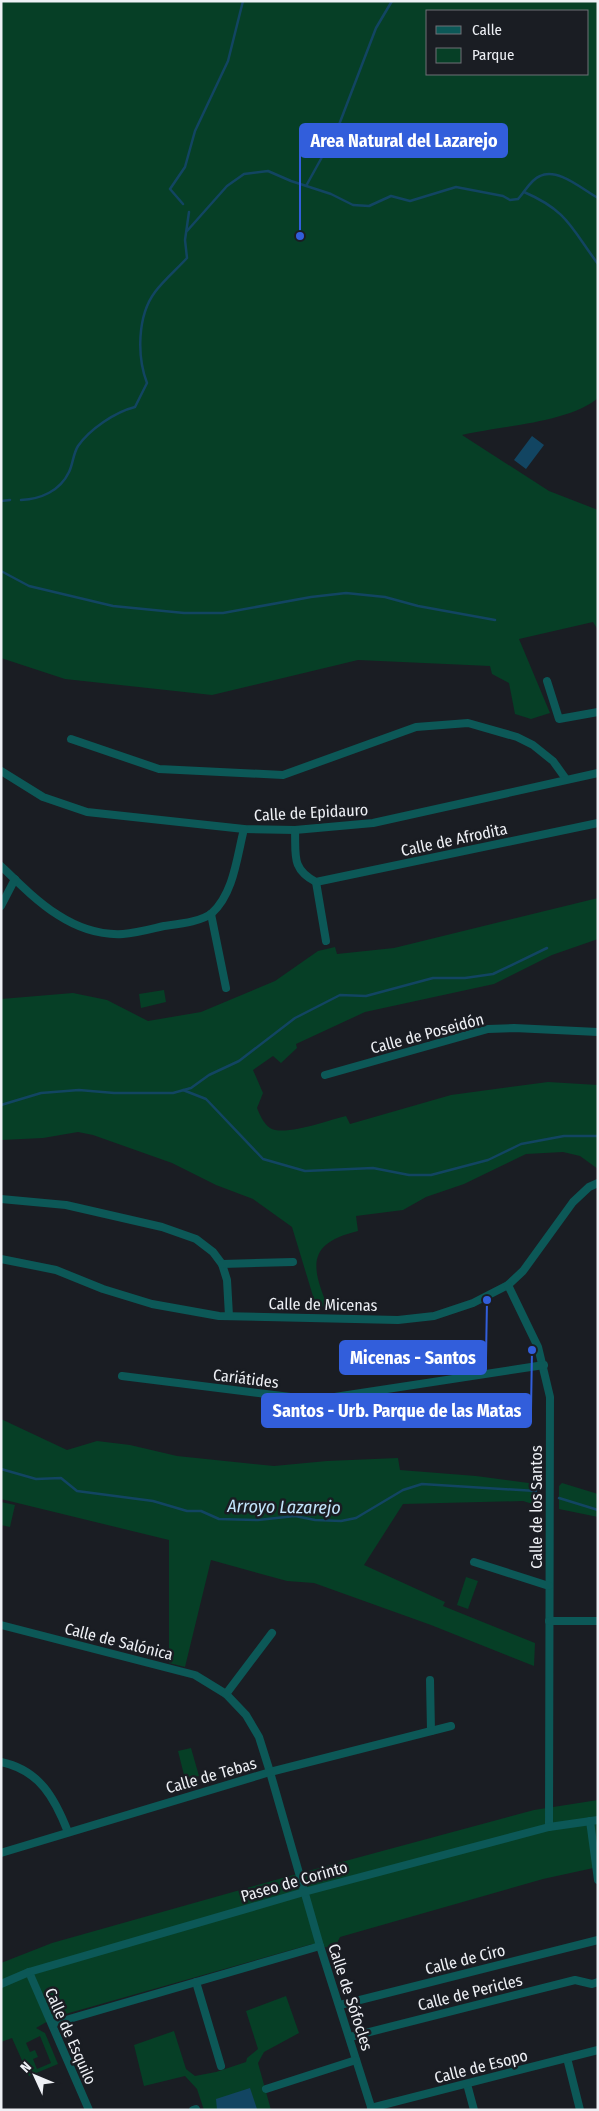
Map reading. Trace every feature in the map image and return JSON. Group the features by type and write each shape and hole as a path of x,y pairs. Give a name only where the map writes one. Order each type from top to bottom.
{"street":[{"path":"547,682 559,720 598,712"},
{"path":"71,739 159,769 283,775 416,727 468,723 517,737 533,745 553,760 566,779"},
{"name":"Calle de Epidauro","path":"1,771 43,797 87,812 244,829 295,830 373,823 598,773"},
{"name":"Calle de Afrodita","path":"316,882 598,823"},
{"path":"1,866 46,907 72,924 104,933 124,934 188,922 211,914 223,899 232,880 244,829"},
{"path":"295,830 297,866 305,876 316,882 326,941"},
{"path":"1,906 15,879"},
{"path":"211,914 226,988"},
{"name":"Calle de Poseidón","path":"325,1075 488,1029 514,1028 598,1032"},
{"name":"Calle de Micenas","path":"1,1259 56,1270 103,1290 152,1304 229,1316 398,1320 425,1317 451,1312 508,1285 523,1271 573,1202 589,1187 598,1183"},
{"path":"1,1199 66,1205 162,1227 196,1239 213,1252 222,1264 228,1280 229,1316"},
{"path":"222,1264 293,1262"},
{"name":"Calle de los Santos","path":"508,1285 544,1365 550,1397 549,1827"},
{"name":"Cariátides","path":"122,1376 315,1400 544,1365"},
{"name":"Calle de los Santos","path":"474,1562 550,1586"},
{"path":"550,1621 598,1621"},
{"name":"Calle de Salónica","path":"1,1625 195,1675 226,1694 246,1715 259,1737 304,1892"},
{"path":"226,1694 272,1633"},
{"path":"430,1680 431,1731"},
{"name":"Calle de Tebas","path":"1,1853 270,1772 451,1726"},
{"path":"1,1762 12,1764 36,1778 56,1801 68,1832"},
{"path":"594,1820 598,1880"},
{"name":"Paseo de Corinto","path":"1,1984 29,1972 304,1892 549,1827 594,1820"},
{"name":"Calle de Sófocles","path":"304,1892 372,2109"},
{"name":"Calle de Ciro","path":"340,2006 598,1940"},
{"path":"52,2024 320,1946"},
{"name":"Calle de Esquilo","path":"29,1972 89,2110"},
{"name":"Calle de Pericles","path":"350,2037 575,1980 592,1984 598,1982"},
{"path":"196,1982 222,2066"},
{"name":"Calle de Esopo","path":"372,2109 598,2050"},
{"path":"567,2058 580,2110"},
{"path":"266,2089 356,2060"},
{"path":"467,2084 474,2110"}],"green space":[{"path":"1,1 598,1 598,398 570,413 552,418 462,435 549,491 598,510 598,630 593,622 519,639 550,713 531,719 515,714 509,683 492,674 490,666 358,660 212,695 65,679 1,658"},
{"path":"598,898 598,939 552,955 494,984 365,1012 296,1044 297,1048 281,1063 273,1056 253,1070 263,1093 257,1108 265,1124 277,1130 296,1129 346,1116 350,1124 451,1095 548,1082 598,1085 598,1169 580,1156 563,1152 526,1154 464,1184 426,1197 403,1210 356,1216 358,1231 330,1242 322,1249 318,1258 316,1268 318,1279 328,1307 316,1306 292,1227 253,1199 216,1185 172,1163 93,1135 78,1132 43,1138 1,1140 1,999 73,993 107,1000 148,1021 201,1012 275,981 318,951 335,947 337,954 394,948"},
{"path":"164,990 166,1002 141,1008 139,994"},
{"path":"1,1419 67,1450 97,1441 130,1445 177,1456 274,1466 327,1461 398,1458 400,1470 476,1476 536,1484 536,1505 523,1501 403,1504 364,1565 445,1602 443,1606 535,1643 534,1666 431,1625 314,1583 287,1581 211,1560 185,1667 169,1663 169,1540 1,1499"},
{"path":"562,1483 598,1494 598,1517 559,1509 559,1486"},
{"path":"1,1502 15,1505 10,1527 1,1525"},
{"path":"466,1577 478,1581 468,1609 457,1605"},
{"path":"191,1748 199,1776 185,1779 178,1751"},
{"path":"598,1800 598,1867 543,1879 340,1937 334,1949 312,1944 55,2017 36,2028 45,2033 58,2064 29,2076 12,2038 1,2042 1,1963 52,1943 534,1810","holes":["40,2036 51,2063 37,2069 33,2059 38,2057 35,2050 30,2052 26,2043"]},
{"path":"286,1996 299,2033 264,2052 258,2063 271,2110 204,2110 197,2089 185,2076 144,2086 134,2045 174,2031 186,2069 195,2076 216,2072 246,2062 247,2058 258,2049 246,2011"}],"water":[{"path":"532,436 544,445 526,469 514,460"},
{"path":"250,2088 257,2109 217,2110 216,2099"}],"waterway":[{"path":"183,204 170,189 185,167 195,131 228,61 243,1"},
{"path":"306,186 337,130 376,28 392,1"},
{"path":"187,231 227,186 244,174 268,171 291,181 331,194 353,205 369,206 391,196 410,201 456,187 503,196 510,200 518,199 533,180 547,174 562,177 598,198"},
{"path":"524,192 539,199 560,214 598,264"},
{"path":"21,500 43,496 55,489 65,479 76,449 89,433 111,417 135,407 147,383 140,349 140,337 145,313 155,292 187,258 185,240 189,212"},
{"path":"1,501 10,500"},
{"path":"1,571 29,586 113,606 184,613 223,613 311,597 346,593 385,597 418,606 495,620"},
{"path":"1,1105 41,1093 79,1090 114,1093 173,1093 191,1088 209,1075 239,1061 295,1018 340,995 366,996 433,978 465,978 493,974 547,948"},
{"path":"183,1090 206,1099 263,1159 305,1171 373,1168 409,1175 431,1175 488,1160 521,1144 564,1136 598,1136"},
{"name":"Arroyo Lazarejo","path":"1,1469 36,1479 61,1478 77,1491 153,1501 187,1511 201,1511 219,1519 258,1520 295,1516 315,1520 341,1521 356,1518 403,1490 422,1484 536,1491"},
{"name":"Arroyo Lazarejo","path":"559,1498 598,1510"}],"place":[{"name":"Area Natural del Lazarejo","path":"300,236"},
{"name":"Micenas - Santos","path":"487,1300"},
{"name":"Santos - Urb. Parque de las Matas","path":"532,1350"}]}
